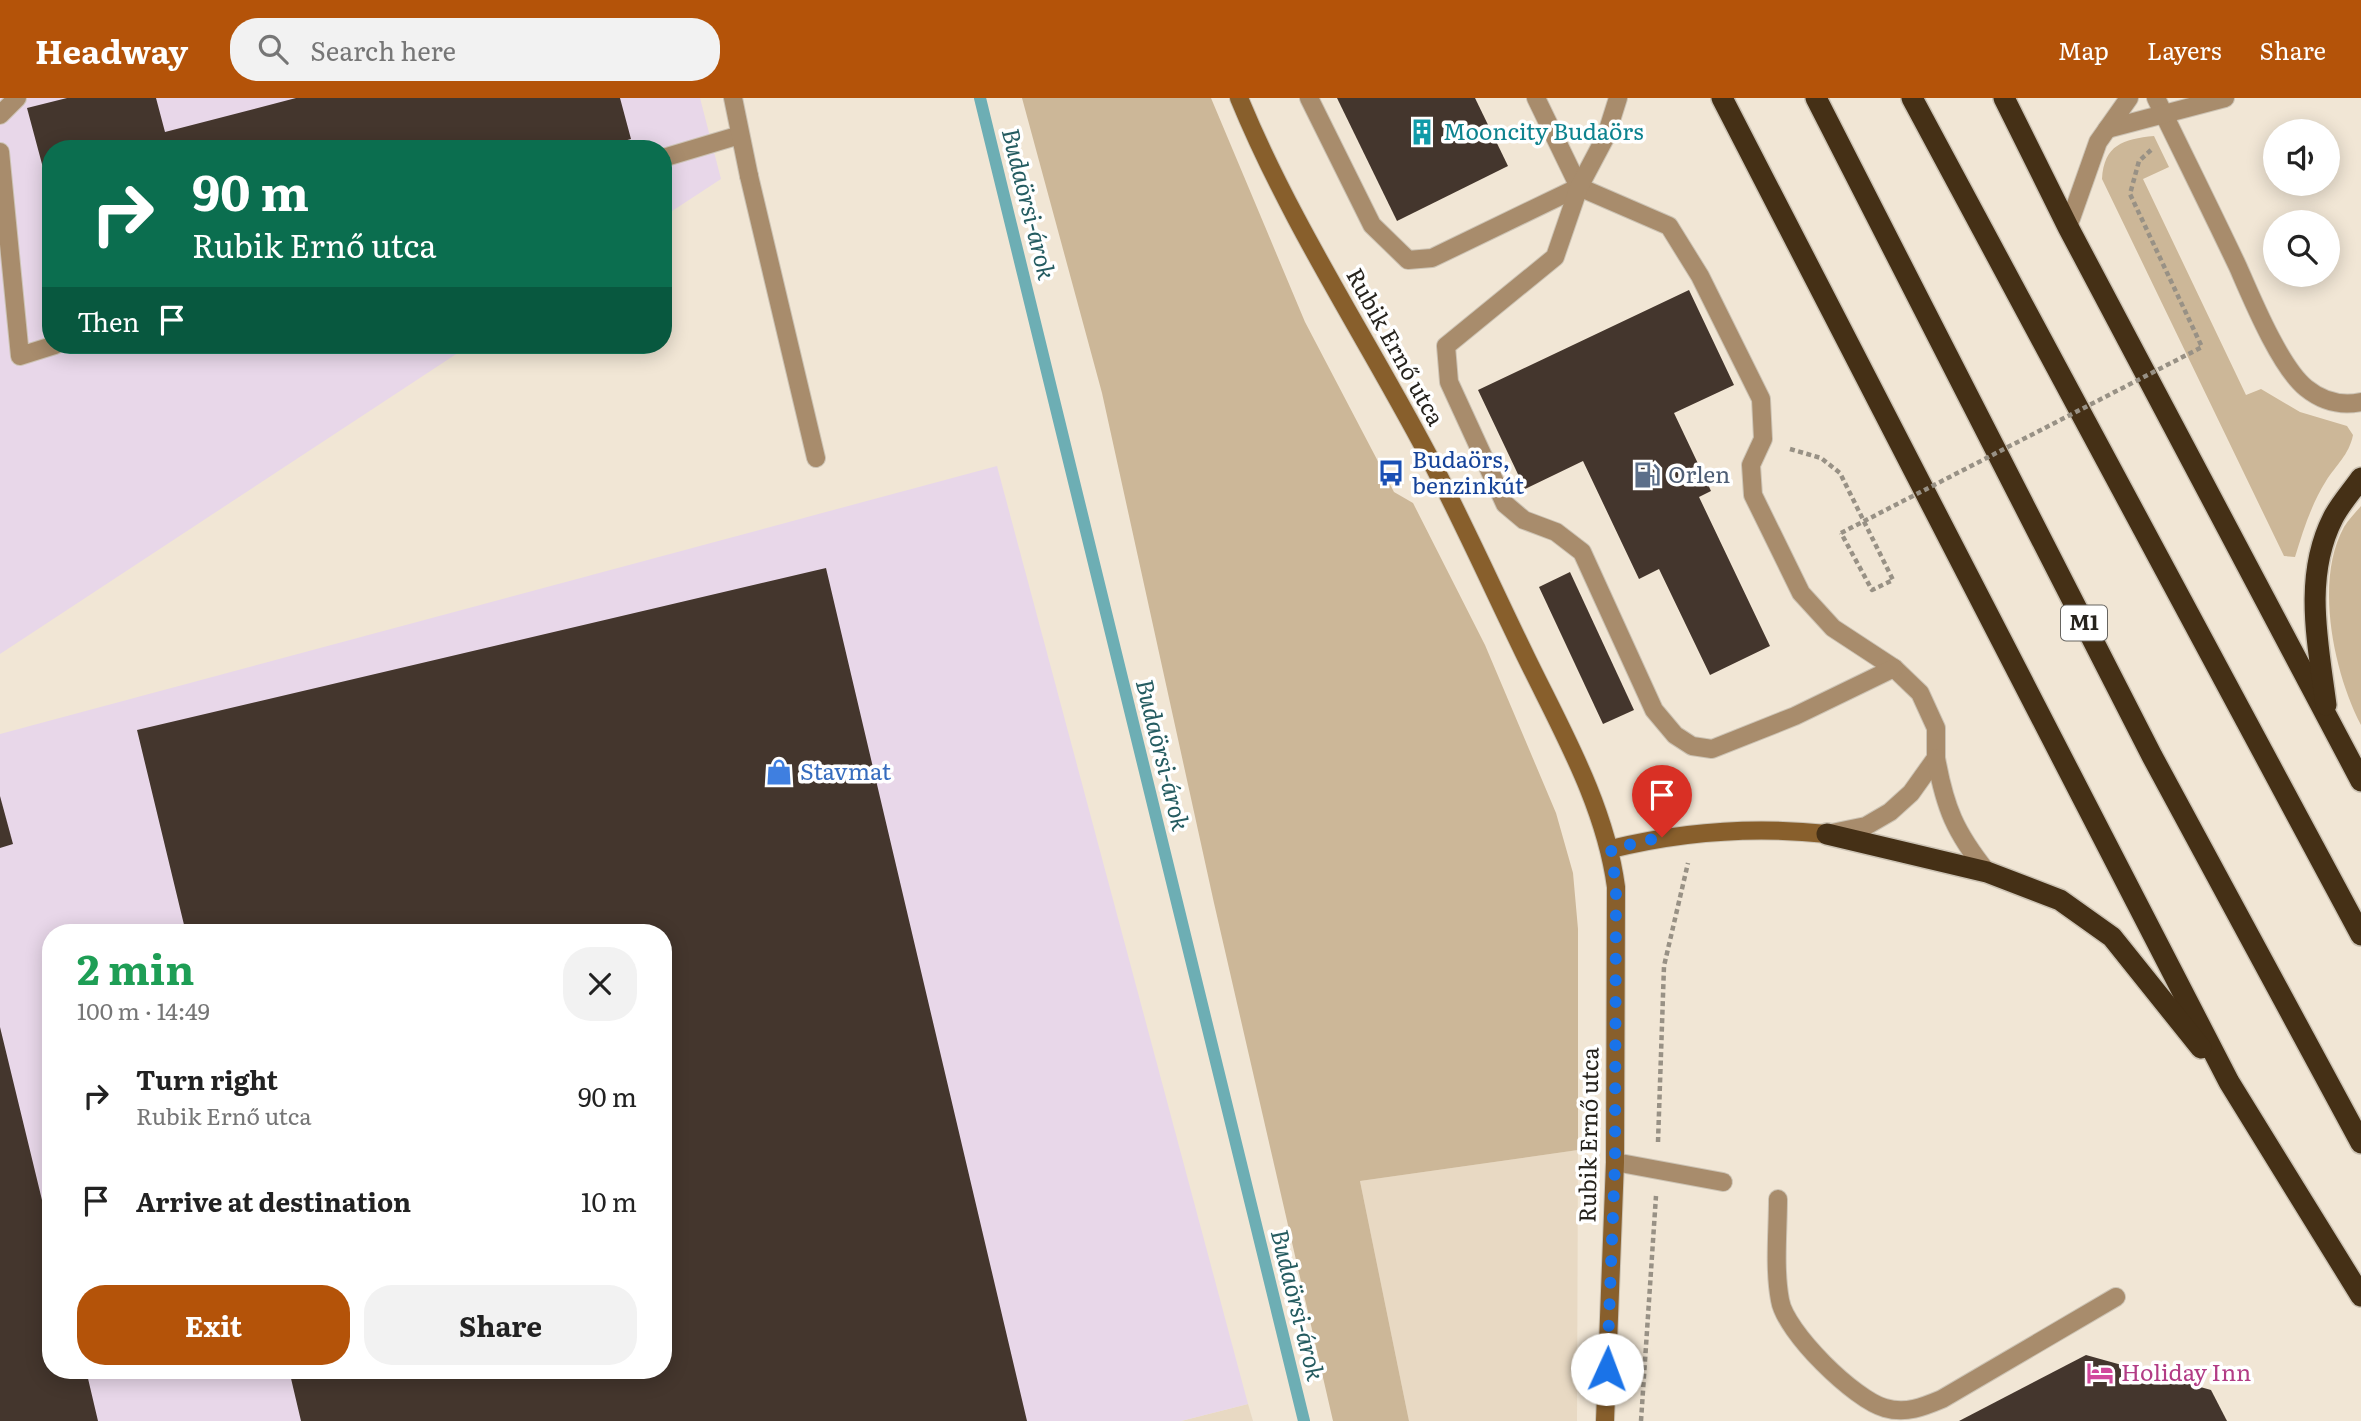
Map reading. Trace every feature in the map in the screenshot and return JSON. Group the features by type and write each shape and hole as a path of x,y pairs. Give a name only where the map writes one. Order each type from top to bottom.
{"highway":[{"path":"1721,98 2229,1082 2361,1296"},
{"name":"M1","path":"1816,98 2152,757 2361,1143"},
{"path":"1912,98 2361,936"},
{"path":"2004,98 2068,228 2361,781"},
{"path":"2328,721 2314,615 2318,557 2333,517 2361,478"},
{"path":"1828,834 1987,872 2060,900 2112,937 2229,1082"}],"street":[{"path":"0,115 17,98"},
{"path":"733,98 816,458"},
{"name":"Rubik Ernő utca","path":"1239,98 1288,204 1427,454 1581,771 1611,849 1616,887 1615,1163 1605,1421"},
{"path":"1309,98 1372,225 1408,260 1432,258 1579,187"},
{"path":"1536,98 1579,187 1669,226 1700,276 1760,399 1763,439 1751,465 1753,495 1801,593 1833,628 1894,668 1920,693 1936,728 1936,758 1943,797 1960,838 1987,872"},
{"path":"1618,98 1606,136 1579,187 1555,257 1446,346 1449,382 1505,503 1524,520 1556,532 1582,552 1654,710 1675,735 1692,746 1712,749 1725,745 1795,716 1894,668"},
{"path":"2068,228 2089,163 2107,129 2129,98"},
{"path":"2155,98 2261,317 2294,374 2305,388 2324,399 2346,405 2361,402"},
{"path":"2107,129 2167,122 2225,98"},
{"path":"672,155 740,135"},
{"path":"0,152 20,356 42,349"},
{"path":"1611,849 1695,832 1783,829 1828,834 1866,826 1890,813 1911,793 1936,758"},
{"path":"1615,1163 1723,1182"},
{"path":"1778,1199 1780,1302 1793,1326 1810,1347 1858,1396 1885,1408 1913,1411 1942,1399 2116,1297"}],"path":[{"path":"1763,439 1821,458 1840,473 1893,580 1872,590 1841,533 2202,347 2130,194 2139,161 2167,122"},
{"path":"1641,1421 1658,1170 1664,966 1695,832"}],"shaded area":[{"path":"0,98 700,98 721,179 672,211 672,140 42,140 42,354 456,354 0,654"},
{"path":"1022,98 1211,98 1305,322 1394,492 1413,503 1485,645 1556,813 1573,873 1578,929 1578,1150 1360,1181 1409,1421 1333,1421 1214,903 1102,393"},
{"path":"2154,136 2169,167 2143,179 2246,395 2261,389 2300,412 2347,426 2353,435 2345,454 2316,499 2295,557 2284,556 2102,179 2107,158 2117,146 2133,139"},
{"path":"997,466 1248,1404 1181,1421 0,1421 0,734"},
{"path":"2361,506 2361,725 2351,704 2336,654 2329,600 2330,573 2335,549 2344,527"},
{"path":"1578,1150 1577,1421 1409,1421 1360,1181"},
{"path":"1248,1404 1253,1421 1181,1421"}],"building":[{"path":"67,98 156,98 165,132 296,98 620,98 631,139 42,140 42,164 27,108"},
{"name":"Mooncity Budaörs","path":"1337,98 1475,98 1508,166 1397,221"},
{"name":"Orlen","path":"1689,290 1734,385 1674,413 1711,491 1699,497 1770,646 1710,675 1659,569 1639,579 1583,461 1525,489 1478,390"},
{"path":"826,568 1027,1421 301,1421 291,1379 672,1379 672,924 184,924 137,730"},
{"path":"1570,572 1634,710 1603,724 1539,587"},
{"path":"0,796 13,844 0,848"},
{"path":"0,1027 42,1200 42,1379 88,1379 98,1421 0,1421"},
{"name":"Holiday Inn","path":"2086,1355 2211,1390 2227,1421 1959,1421"}],"waterway":[{"name":"Budaörsi-árok","path":"980,98 1304,1421"}],"place":[{"name":"Mooncity Budaörs","path":"1422,132"},
{"name":"Budaörs, benzinkút","path":"1391,473"},
{"name":"Orlen","path":"1647,475"},
{"name":"Stavmat","path":"779,772"},
{"name":"Holiday Inn","path":"2100,1373"}],"route":[{"path":"1607,1369 1615,1163 1616,887 1611,849 1662,837"}]}
